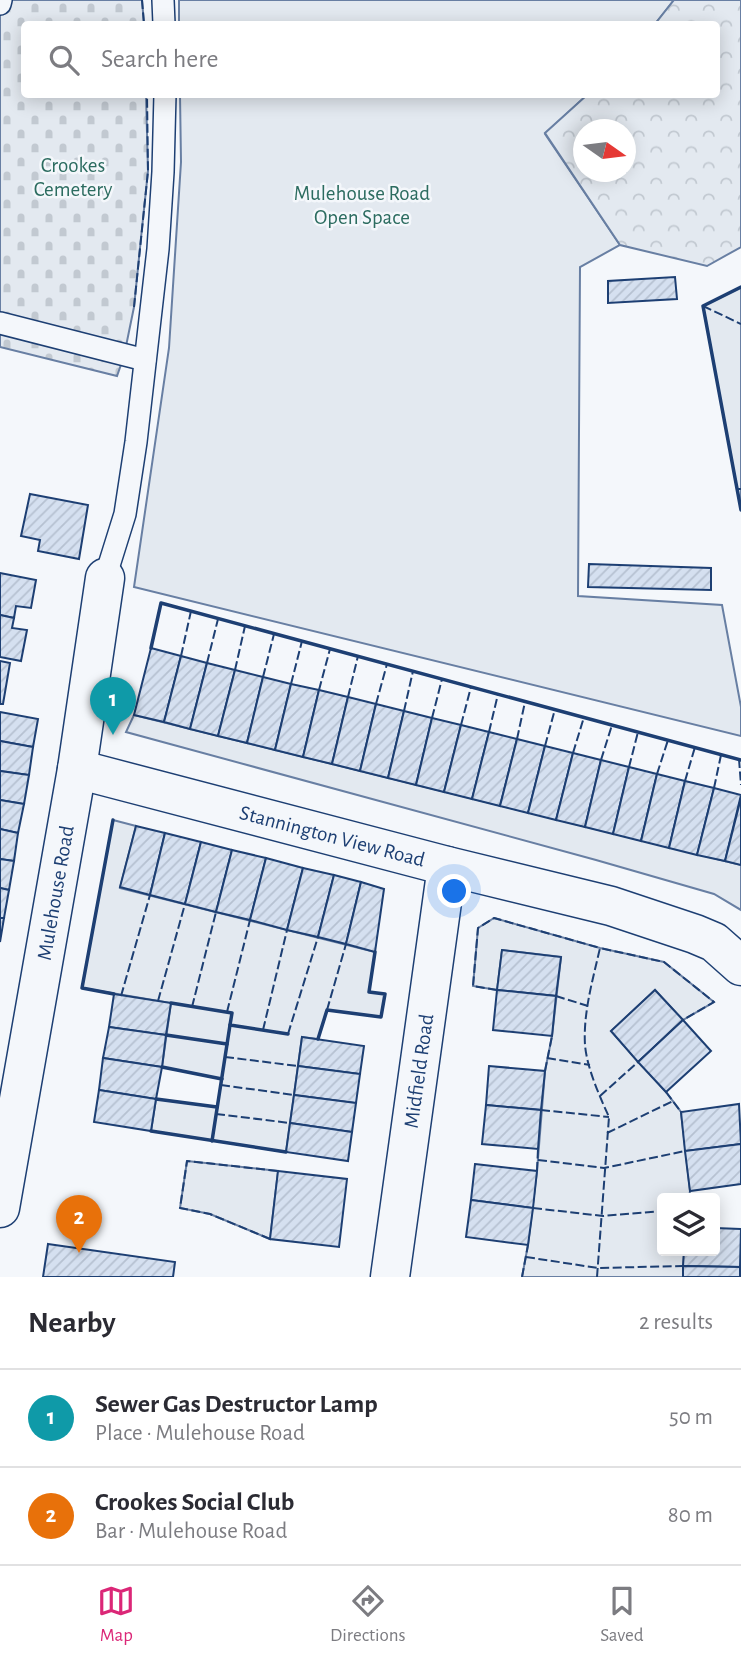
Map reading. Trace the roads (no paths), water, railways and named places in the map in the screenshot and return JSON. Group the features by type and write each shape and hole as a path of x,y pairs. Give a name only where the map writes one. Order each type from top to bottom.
{"street":[{"name":"Mulehouse Road","path":"0,1208 77,769 105,578"},
{"name":"Stannington View Road","path":"77,769 611,906 695,934 714,943 741,966"},
{"name":"Midfield Road","path":"390,1277 447,866"}],"lane":[{"path":"163,0 164,21"},
{"path":"105,578 125,514 145,360 159,236 165,98"},
{"path":"0,323 145,360"}],"place":[{"name":"Sewer Gas Destructor Lamp","path":"113,735"},
{"name":"Crookes Social Club","path":"79,1253"}],"park label":[{"name":"Crookes Cemetery","path":"73,177"},
{"name":"Mulehouse Road Open Space","path":"362,205"}]}
